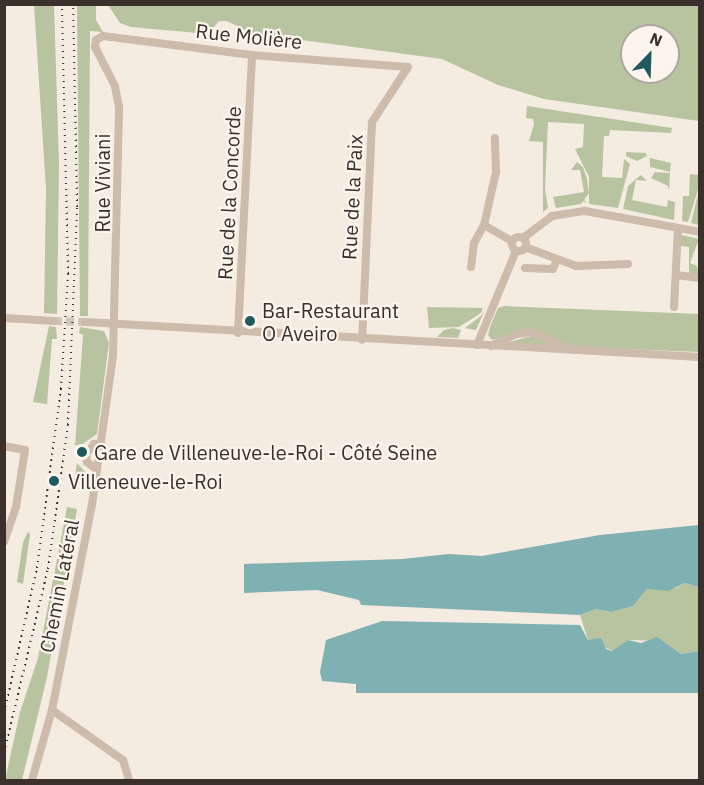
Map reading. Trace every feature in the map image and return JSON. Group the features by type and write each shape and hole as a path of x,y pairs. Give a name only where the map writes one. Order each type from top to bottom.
{"street":[{"name":"Rue Molière","path":"95,47 103,36 252,55 408,67"},
{"name":"Rue Viviani","path":"95,47 115,86 119,107 116,321"},
{"name":"Rue de la Concorde","path":"238,333 252,55"},
{"name":"Rue de la Paix","path":"362,340 372,122 408,67"},
{"path":"471,267 474,243 484,225 496,172 495,138"},
{"path":"512,241 523,238 542,221 574,211 596,211 699,232"},
{"path":"477,345 516,251 512,241 484,225"},
{"path":"674,308 678,228"},
{"path":"523,238 525,248"},
{"path":"516,251 525,248 556,262 576,266 628,264"},
{"path":"525,268 553,269 556,262"},
{"path":"676,275 699,278"},
{"path":"4,318 54,321"},
{"path":"85,322 116,321 238,333 699,357"},
{"name":"Chemin Latéral","path":"32,780 52,710 96,469 116,321"},
{"path":"491,346 517,334 531,332 574,350"},
{"path":"96,469 87,462 86,454 94,444 100,444"},
{"path":"4,447 25,450 20,488 4,542"},
{"path":"52,710 123,760 129,780"}],"green space":[{"path":"34,5 54,5 59,164 57,314 44,313 46,189"},
{"path":"77,5 96,5 96,20 103,32 90,31 88,316 80,316"},
{"path":"108,5 699,5 699,121 544,99 498,85 442,59 251,33 227,21 219,21 208,34 131,27 120,23"},
{"path":"527,106 672,128 671,133 610,130 609,136 604,136 602,177 622,178 624,159 630,164 618,208 589,204 589,177 575,149 583,147 584,124 548,122 545,189 548,208 543,212 543,142 529,141 534,124 533,119 526,118"},
{"path":"626,152 646,153 647,156 637,161 626,156"},
{"path":"650,158 671,163 670,172 650,167"},
{"path":"577,162 583,167 587,179 589,193 584,200 587,204 583,201 581,204 556,208 553,197 584,192 580,170 571,170"},
{"path":"655,172 670,173 669,191 668,186 651,178"},
{"path":"690,174 699,175 700,183 688,222 682,221 683,196 689,196"},
{"path":"641,175 647,181 636,180 632,200 667,207 668,200 675,202 674,220 623,209 628,186"},
{"path":"699,190 698,213 699,225 691,223"},
{"path":"681,235 699,239 690,263 697,266 699,275 689,274 689,247 681,246"},
{"path":"504,306 699,314 699,352 573,347 530,329 492,340 488,335 490,327 498,308"},
{"path":"427,307 483,308 481,313 459,327 429,328"},
{"path":"485,310 476,330 465,328 482,315"},
{"path":"49,326 56,327 57,339 52,339 47,404 33,402"},
{"path":"80,327 104,331 109,343 97,434 81,445 75,445 83,335 79,333"},
{"path":"453,328 461,330 458,338 437,337 444,330"},
{"path":"535,336 558,347 503,344"},
{"path":"77,463 88,475 86,483 74,482"},
{"path":"67,507 77,509 47,677 22,780 5,780 20,712 38,658"},
{"path":"28,532 30,534 23,584 17,582 23,542"},
{"path":"685,583 699,587 699,651 681,654 662,641 628,640 613,651 588,640 580,615 596,609 611,612 633,606 647,589 676,588"}],"water":[{"path":"699,525 699,587 685,583 668,591 647,589 633,606 611,612 596,609 580,615 361,605 359,600 317,590 244,593 244,564 402,559 449,554 482,556 600,535"},
{"path":"382,621 580,625 588,640 601,638 606,649 612,651 628,640 641,643 657,637 681,654 699,651 699,693 356,693 356,684 322,681 320,672 326,640"}],"tunnel":[{"path":"54,321 85,322"}],"railway":[{"path":"4,713 37,568 61,389 68,274 62,4"},
{"path":"4,753 48,569 68,425 77,207 73,4"}],"place":[{"name":"Bar-Restaurant O Aveiro","path":"250,321"},
{"name":"Gare de Villeneuve-le-Roi - Côté Seine","path":"82,452"},
{"name":"Villeneuve-le-Roi","path":"54,481"}]}
